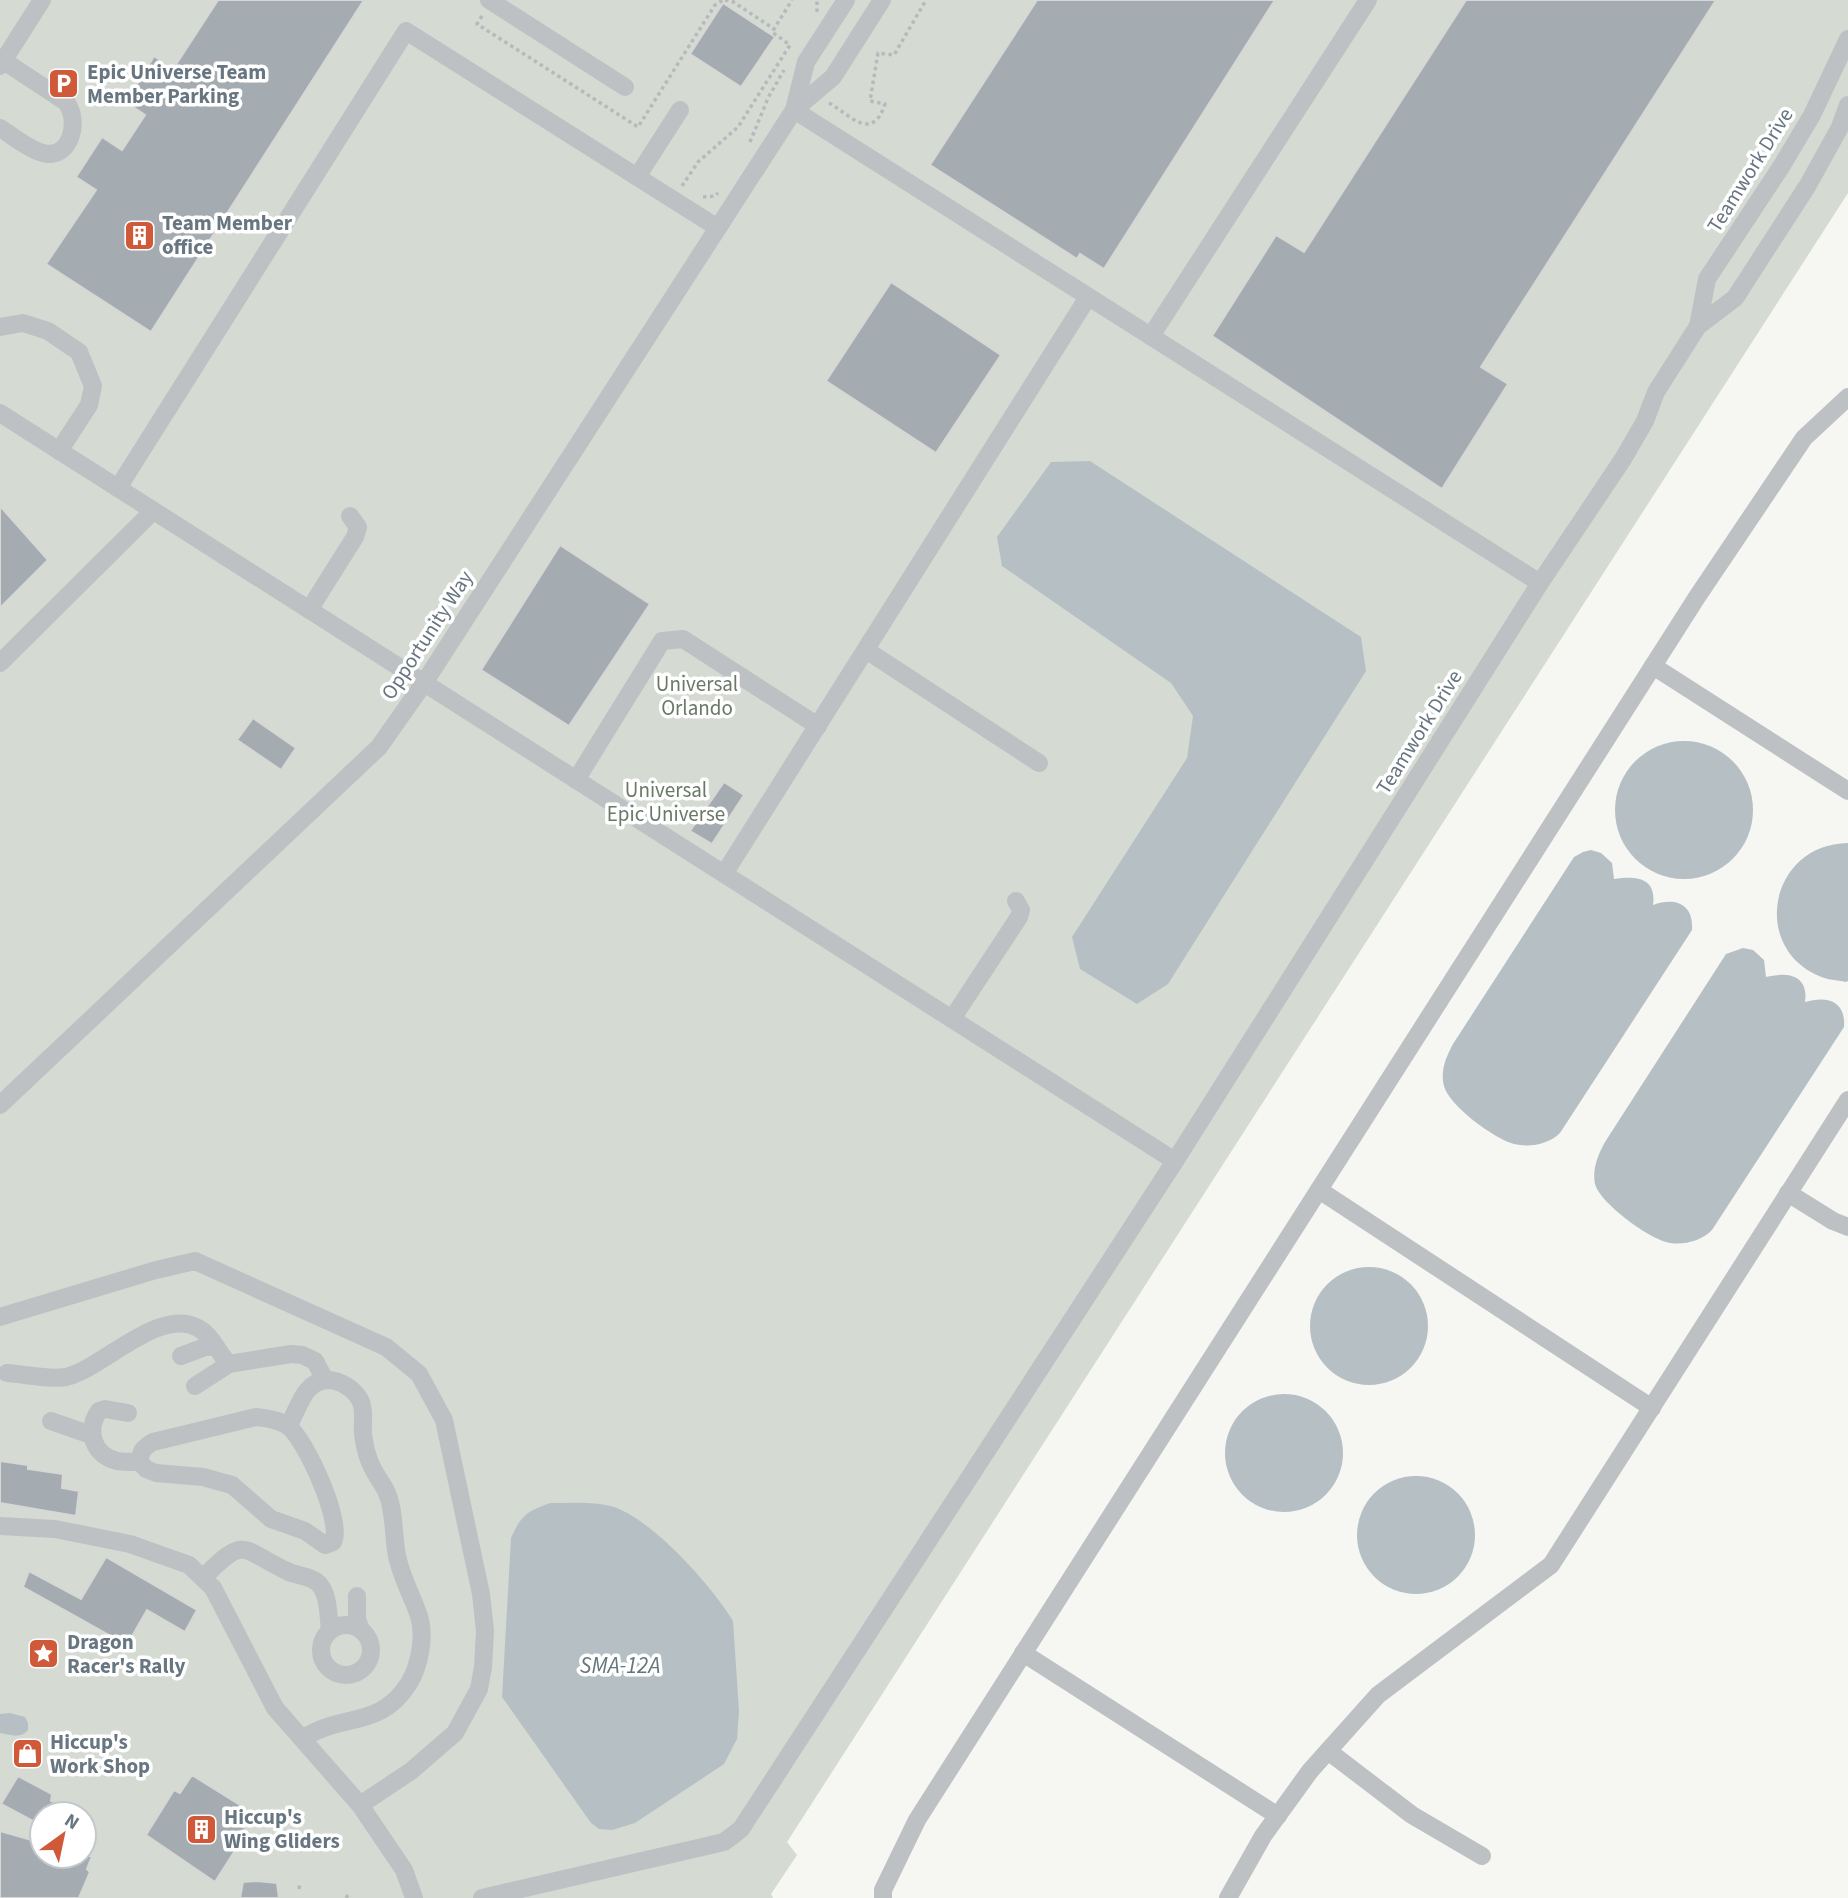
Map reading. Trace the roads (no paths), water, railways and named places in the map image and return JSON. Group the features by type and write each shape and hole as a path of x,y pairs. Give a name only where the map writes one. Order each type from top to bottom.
{"street":[{"path":"0,128 46,155 60,150 71,139 74,124 71,109 66,103 2,64 42,0"},
{"path":"489,0 625,88"},
{"name":"Opportunity Way","path":"0,1105 379,747 424,683 806,91 806,62 846,0"},
{"path":"1151,336 1368,0"},
{"path":"806,91 833,77 873,3"},
{"path":"118,488 406,31 718,228"},
{"name":"Teamwork Drive","path":"1698,326 1707,279 1791,151 1848,40"},
{"name":"Teamwork Drive","path":"482,1898 724,1842 741,1829 1175,1161 1540,583 1623,459 1645,421 1656,393 1698,326 1735,298 1808,185 1816,166 1840,127 1848,105"},
{"path":"637,177 680,110"},
{"path":"794,110 1540,583"},
{"path":"1791,151 1816,166"},
{"path":"724,874 1088,297"},
{"path":"0,327 23,323 48,331 79,352 93,386 89,405 59,451"},
{"path":"883,1898 883,1890 917,1820 1653,666 1804,438 1848,397"},
{"path":"0,413 1175,1161"},
{"path":"0,663 153,511"},
{"path":"309,610 355,537 358,527 350,516"},
{"path":"576,780 662,641 682,639 818,726"},
{"path":"866,650 1039,763"},
{"path":"1653,666 1848,790"},
{"path":"952,1018 1019,917 1021,909 1016,901"},
{"path":"1228,1898 1278,1816 1310,1771 1378,1696 1551,1565 1848,1100"},
{"path":"1319,1190 1651,1408"},
{"path":"1788,1193 1833,1221 1848,1227"},
{"path":"0,1317 156,1270 195,1261 386,1347 419,1374 444,1420 481,1594 485,1631 483,1667 479,1689 455,1733 411,1771 360,1805"},
{"path":"7,1373 67,1376 138,1337 179,1323 201,1329 229,1364"},
{"path":"181,1356 205,1347 215,1347"},
{"path":"195,1386 229,1364 291,1354 302,1354 315,1361 325,1380"},
{"path":"288,1426 305,1392 313,1385 325,1380 346,1385 355,1392 361,1404 363,1436 369,1462 387,1492 391,1506 398,1560 406,1589 419,1617 421,1646 415,1672 396,1700 366,1718 321,1727 304,1738"},
{"path":"128,1413 105,1409 99,1411 91,1434 94,1443 109,1458 140,1462"},
{"path":"256,1417 271,1419 288,1426 298,1438 330,1504 336,1523 336,1536 333,1542 325,1545 305,1531 271,1519 232,1485 203,1477 156,1473 146,1469 140,1462 144,1447 153,1442 196,1431 256,1417"},
{"path":"51,1422 91,1434"},
{"path":"0,1526 54,1529 130,1544 189,1565 213,1588 275,1707 360,1805 404,1870 414,1898"},
{"path":"203,1578 231,1551 242,1549 255,1553 298,1576 314,1579 320,1585 326,1596 330,1630"},
{"path":"357,1596 357,1619 371,1643 371,1652 364,1667 350,1675 334,1672 323,1660 321,1644 330,1630 345,1624 361,1630"},
{"path":"1023,1653 1278,1816"},
{"path":"1328,1751 1412,1815 1482,1856"}],"water":[{"path":"1090,461 1361,637 1366,671 1168,984 1137,1004 1080,969 1072,937 1187,758 1193,716 1171,683 1002,566 997,537 1051,462"},
{"path":"1684,741 1710,746 1733,761 1748,784 1753,810 1748,836 1733,859 1710,874 1684,879 1658,874 1635,859 1620,836 1615,810 1620,784 1635,761 1658,746"},
{"path":"1848,843 1846,982 1822,977 1797,962 1783,943 1777,921 1778,899 1786,878 1801,860 1822,848"},
{"path":"1591,850 1601,853 1612,863 1614,879 1636,878 1648,883 1653,895 1653,905 1668,902 1681,904 1690,914 1692,930 1560,1133 1539,1144 1514,1144 1485,1129 1454,1103 1444,1086 1444,1064 1453,1044 1574,857"},
{"path":"1743,948 1753,950 1764,960 1766,977 1788,975 1800,980 1805,1002 1820,999 1838,1005 1842,1010 1844,1027 1712,1230 1702,1238 1690,1242 1666,1242 1637,1226 1599,1192 1595,1184 1596,1162 1605,1142 1726,954"},
{"path":"1369,1267 1392,1272 1411,1284 1423,1303 1428,1326 1423,1349 1411,1368 1392,1380 1369,1385 1346,1380 1327,1368 1315,1349 1310,1326 1315,1303 1327,1284 1346,1272"},
{"path":"1284,1394 1307,1399 1326,1411 1338,1430 1343,1453 1338,1476 1326,1495 1307,1507 1284,1512 1261,1507 1242,1495 1230,1476 1225,1453 1230,1430 1242,1411 1261,1399"},
{"path":"1416,1476 1439,1481 1458,1493 1470,1512 1475,1535 1470,1558 1458,1577 1439,1589 1416,1594 1393,1589 1374,1577 1362,1558 1357,1535 1362,1512 1374,1493 1393,1481"},
{"name":"SMA-12A","path":"550,1503 599,1504 629,1514 646,1525 680,1556 711,1590 733,1621 739,1711 737,1739 724,1764 635,1823 612,1830 599,1829 591,1823 502,1697 511,1538 526,1515"},
{"path":"10,1713 25,1717 28,1730 22,1735 0,1733 0,1714"}],"place":[{"name":"Epic Universe Team Member Parking","path":"64,84"},
{"name":"Team Member office","path":"139,235"},
{"name":"Dragon Racer's Rally","path":"44,1654"},
{"name":"Hiccup's Work Shop","path":"27,1754"},
{"name":"Hiccup's Wing Gliders","path":"201,1829"}],"park label":[{"name":"Universal Orlando","path":"697,696"},
{"name":"Universal Epic Universe","path":"666,802"}]}
